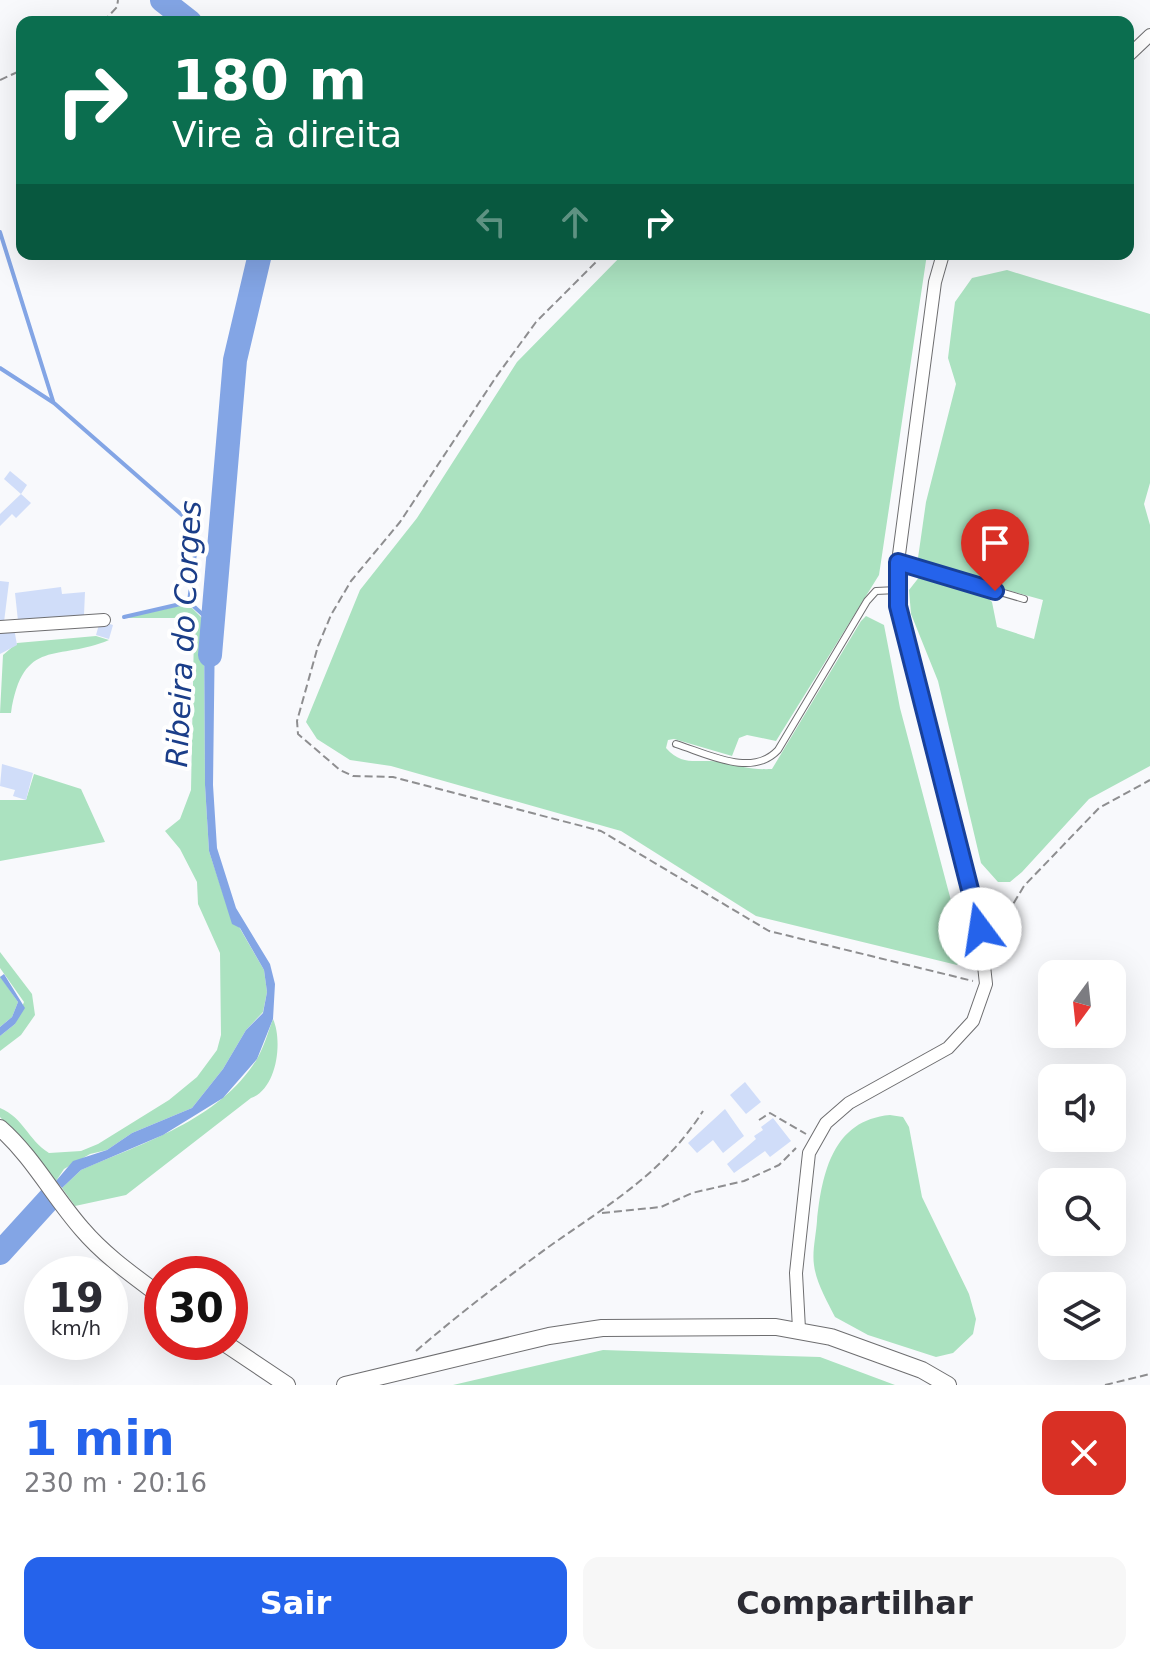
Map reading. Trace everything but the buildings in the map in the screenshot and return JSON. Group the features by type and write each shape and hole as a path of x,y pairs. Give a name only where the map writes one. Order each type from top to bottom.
{"main road":[{"path":"0,1128 19,1146 81,1228 106,1255 144,1284"},
{"path":"345,1385 549,1336 602,1328 799,1329 922,1370 948,1385"},
{"path":"248,1359 287,1385"}],"street":[{"path":"1134,50 1150,35"},
{"path":"799,1329 796,1273 811,1137 849,1103 948,1048 973,1021 986,984 982,951 898,606 897,590 898,562 935,282 941,260"},
{"path":"0,627 104,620"}],"lane":[{"path":"898,562 1024,599"},
{"path":"676,744 731,761 754,764 768,761 778,750 867,601 876,591 897,590"}],"path":[{"path":"598,260 536,322 400,522 351,581 331,615 318,646 297,721 298,734 340,770 353,776 393,777 601,831 769,931 986,984"},
{"path":"982,951 1024,886 1099,808 1150,780"},
{"path":"407,1358 550,1246 601,1213 654,1172 687,1137 703,1111"},
{"path":"601,1213 661,1207 692,1193 744,1181 779,1165 811,1137 770,1113 759,1120"},
{"path":"1105,1385 1150,1374"}],"green space":[{"path":"617,260 926,260 879,575 776,741 747,735 739,738 732,756 674,739 668,740 666,748 685,760 772,769 861,621 866,616 884,625 900,708 963,946 962,959 957,965 756,916 621,831 391,766 350,760 317,739 306,722 360,590 417,518 517,362"},
{"path":"1007,270 1150,314 1150,483 1144,504 1150,525 1150,766 1089,799 1022,872 1010,882 998,882 981,863 938,681 911,614 909,590 920,576 983,593 992,602 997,627 1034,639 1043,600 917,565 926,502 956,384 948,358 955,302 972,278"},
{"path":"188,604 204,620 205,785 209,851 227,906 264,970 267,992 263,1012 246,1030 223,1069 192,1108 132,1133 107,1150 90,1154 64,1169 56,1181 0,1117 0,1108 15,1117 49,1153 81,1151 98,1144 169,1100 197,1077 217,1050 221,1035 220,953 198,904 197,882 180,849 165,831 180,819 191,790 194,632 186,621 178,618 124,618"},
{"path":"96,636 109,640 45,656 34,662 24,672 11,713 0,713 3,655 17,643"},
{"path":"34,774 81,789 105,842 0,861 0,800 26,800"},
{"path":"0,952 32,994 35,1015 21,1035 0,1051 0,1036 15,1024 24,1002 0,968"},
{"path":"0,976 18,1002 12,1017 0,1027"},
{"path":"273,1019 277,1039 276,1063 267,1085 260,1093 126,1195 75,1206 62,1188 81,1170 178,1127 223,1098 257,1059"},
{"path":"890,1115 903,1117 909,1127 922,1197 969,1294 976,1319 973,1334 953,1353 936,1357 868,1335 835,1317 815,1271 819,1203 834,1152 855,1127"},
{"path":"603,1350 820,1357 895,1385 453,1385"}],"water":[{"path":"204,620 215,626 213,785 217,848 236,908 270,964 275,984 273,1019 257,1059 223,1098 163,1135 81,1170 62,1188 56,1181 73,1161 107,1150 132,1133 192,1108 223,1069 246,1030 263,1013 267,992 264,970 240,928 232,924 209,851 205,785"},
{"path":"4,974 25,1008 15,1024 0,1036 0,1027 12,1017 18,1002 0,977"}],"waterway":[{"name":"Ribeira do Corges","path":"162,0 182,16"},
{"path":"0,232 53,401"},
{"name":"Ribeira do Corges","path":"210,655 235,360 259,260"},
{"path":"0,368 54,403 198,529 189,602"},
{"path":"189,602 211,622"},
{"path":"124,617 189,602"},
{"name":"Ribeira do Corges","path":"0,1253 51,1197"}],"route":[{"path":"980,929 898,606 898,562 995,591"}]}
